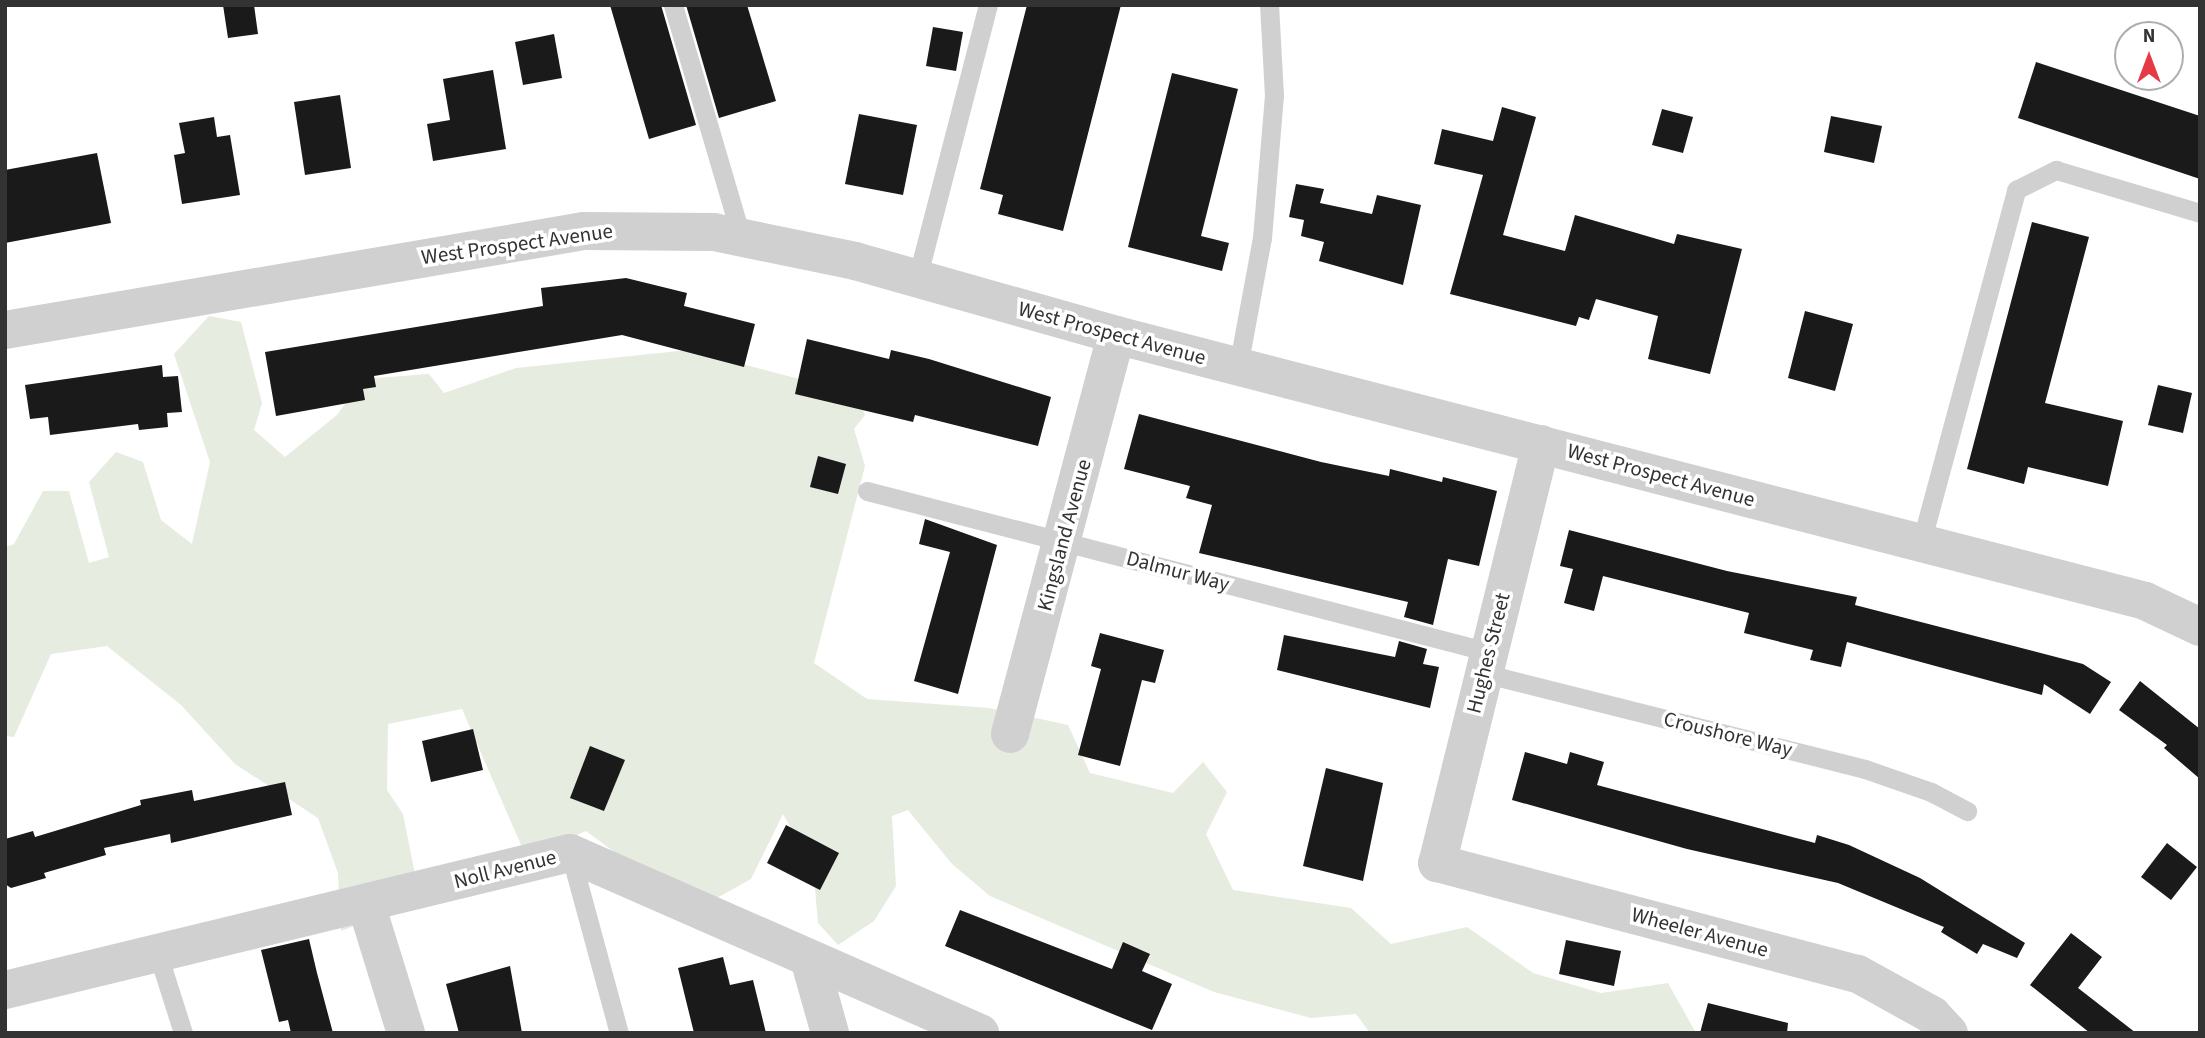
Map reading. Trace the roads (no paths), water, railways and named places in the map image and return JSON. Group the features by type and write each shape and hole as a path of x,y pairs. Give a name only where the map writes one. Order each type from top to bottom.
{"street":[{"name":"West Prospect Avenue","path":"5,330 584,231 651,227 741,236 917,279 1116,335 1921,542 2145,601 2197,619"},
{"name":"Kingsland Avenue","path":"1010,734 1116,335"},
{"name":"Hughes Street","path":"1437,863 1541,444"},
{"name":"Noll Avenue","path":"5,990 570,853 810,962 980,1033"},
{"name":"Wheeler Avenue","path":"1437,863 1858,974 1932,1015 1949,1033"},
{"path":"366,904 406,1033"},
{"path":"810,962 830,1033"}],"lane":[{"path":"673,5 741,236"},
{"path":"917,279 988,5"},
{"path":"1238,366 1262,238 1274,96 1269,5"},
{"path":"1921,542 2016,190 2056,170 2200,213"},
{"name":"Dalmur Way","path":"867,491 1063,541 1486,663"},
{"name":"Croushore Way","path":"1486,663 1865,769 1931,792 1967,811"},
{"path":"570,853 618,1033"},
{"path":"158,954 183,1033"}]}
